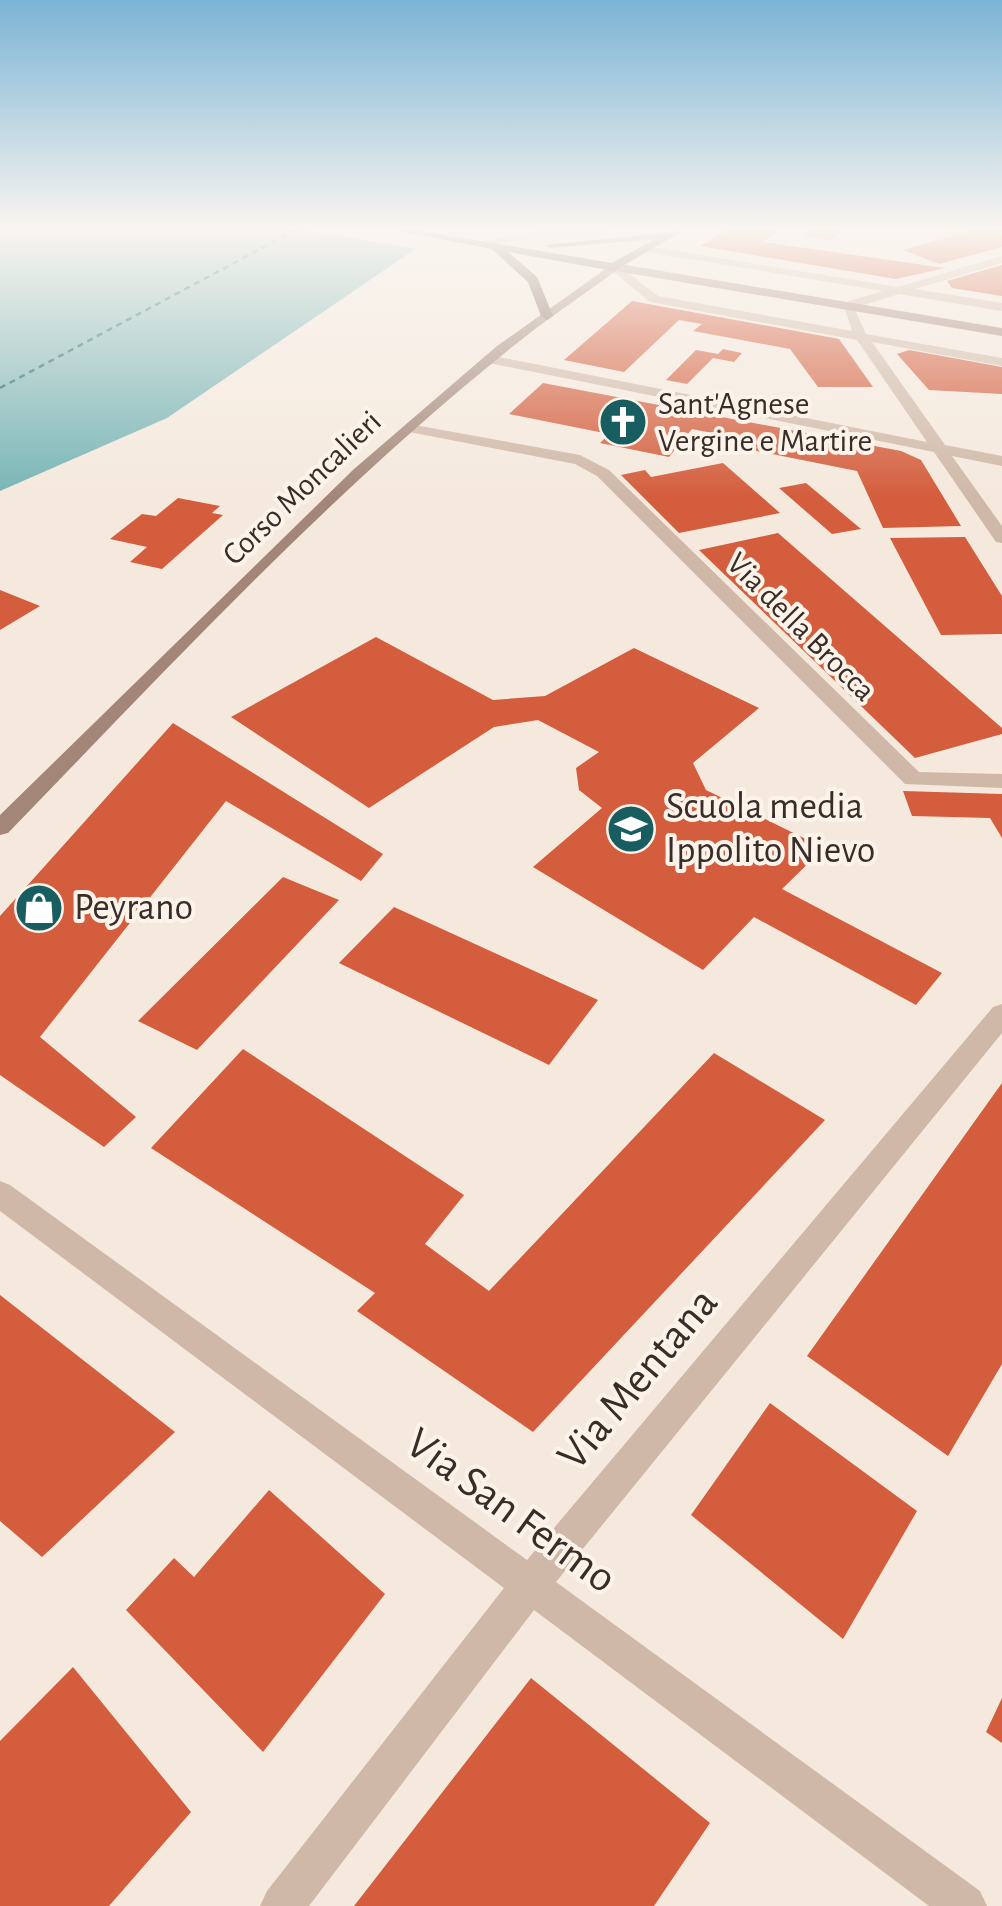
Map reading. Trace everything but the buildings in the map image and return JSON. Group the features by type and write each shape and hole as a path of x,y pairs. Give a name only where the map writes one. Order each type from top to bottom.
{"main road":[{"name":"Corso Moncalieri","path":"0,828 173,653 409,428 488,359 542,320"},
{"path":"930,320 1002,332"}],"street":[{"path":"774,320 1002,362"},
{"path":"854,320 1002,538"},
{"path":"488,359 1002,461"},
{"name":"Via della Brocca","path":"409,428 580,460 603,473 913,779 1002,781"},
{"name":"Via Mentana","path":"282,1906 530,1584 1002,1014"},
{"name":"Via San Fermo","path":"0,1194 964,1906"}],"water":[{"path":"0,320 311,320 167,418 0,491"}],"ferry route":[{"path":"0,388 127,320"}],"place":[{"name":"Sant'Agnese Vergine e Martire","path":"623,422"},
{"name":"Scuola media Ippolito Nievo","path":"631,829"},
{"name":"Peyrano","path":"39,908"}]}
